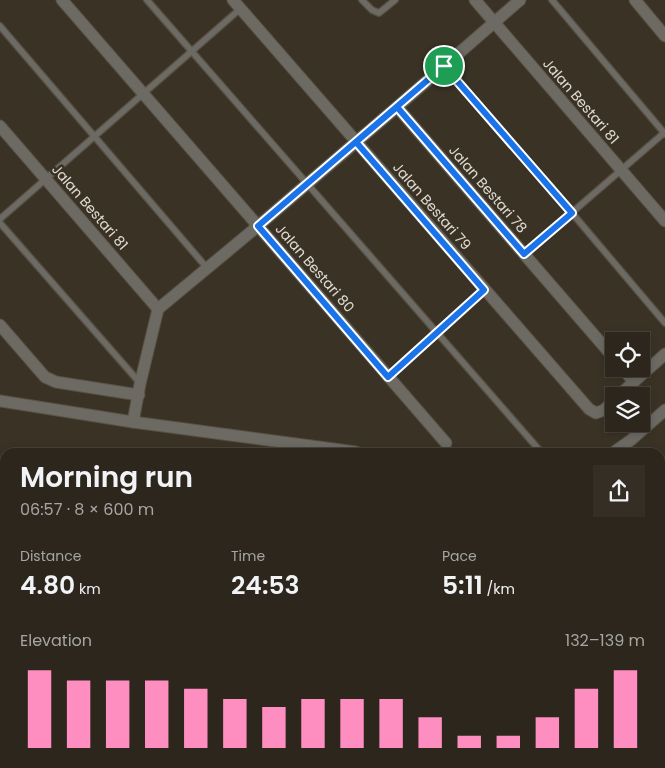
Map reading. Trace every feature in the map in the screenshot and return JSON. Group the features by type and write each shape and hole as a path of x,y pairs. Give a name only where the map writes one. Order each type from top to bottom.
{"street":[{"name":"Jalan Bestari 80","path":"62,0 446,443"},
{"name":"Jalan Bestari 81","path":"475,0 665,221"},
{"path":"133,422 158,309 258,226 520,0"},
{"path":"635,0 665,36"},
{"name":"Jalan Bestari 79","path":"236,4 588,409 596,413 605,409"},
{"name":"Jalan Bestari 78","path":"397,107 605,348"},
{"name":"Jalan Bestari 81","path":"0,126 158,309"},
{"path":"0,324 45,377 56,382 139,390"},
{"path":"628,387 665,354"},
{"path":"629,377 634,382"},
{"path":"0,401 133,422 326,448"},
{"path":"620,448 665,410"}],"lane":[{"path":"147,0 537,448"},
{"path":"362,0 378,13 395,0"},
{"path":"524,254 665,133 552,0"},
{"path":"139,390 0,221 192,52 236,4"},
{"path":"0,26 207,268"},
{"path":"444,66 665,323"},
{"path":"388,377 484,290"}],"route":[{"path":"444,66 572,213 524,254 397,107 356,142 484,290 388,377 258,226 444,66"}]}
